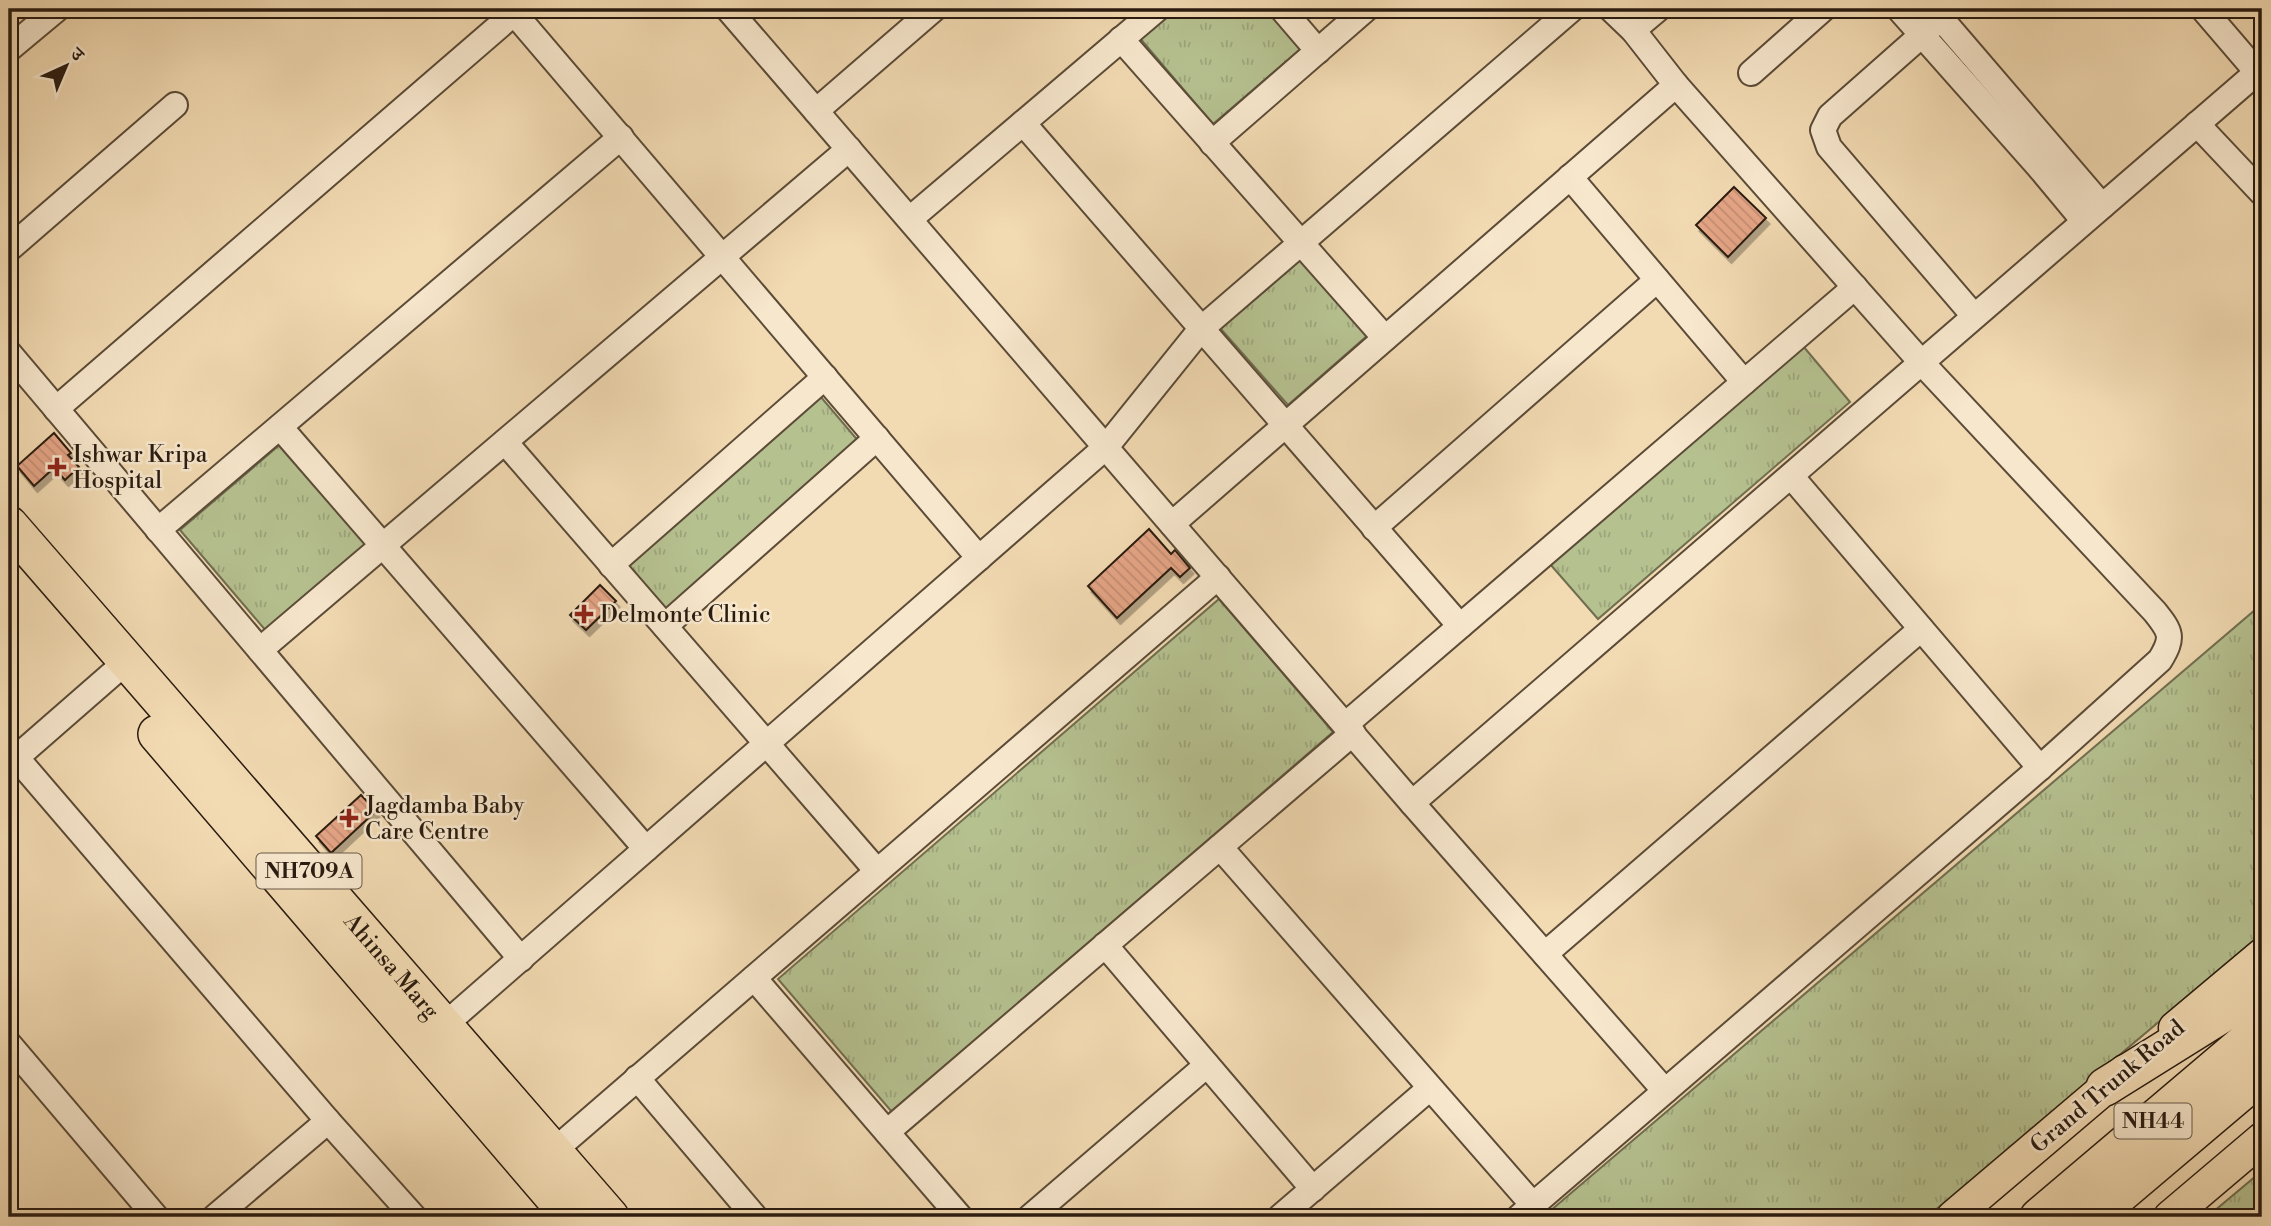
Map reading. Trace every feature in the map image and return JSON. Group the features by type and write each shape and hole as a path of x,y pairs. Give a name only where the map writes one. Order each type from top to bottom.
{"highway":[{"name":"Ahinsa Marg","path":"9,525 117,669 542,1161 610,1217"},
{"name":"Ahinsa Marg","path":"9,562 117,669"},
{"path":"2105,1087 2262,989"},
{"name":"NH44","path":"2039,1217 2262,1028"},
{"path":"2127,1217 2193,1151 2262,1075"},
{"name":"NH44","path":"2093,1217 2262,1075"},
{"name":"Ahinsa Marg","path":"542,1161 570,1217"}],"main road":[{"name":"Grand Trunk Road","path":"1953,1217 2262,955"},
{"path":"2170,1217 2262,1139"}],"street":[{"path":"9,49 57,9"},
{"path":"729,9 1412,803 1665,1091"},
{"path":"816,111 934,9"},
{"path":"910,219 1157,9"},
{"path":"1282,9 1318,51"},
{"path":"1212,143 1366,9"},
{"path":"433,1035 1105,447 1201,329 1573,9"},
{"path":"1220,847 1430,1088 1526,1211 2040,768 2160,660 2170,644 2168,628 1921,362 1675,85 1633,30 1611,9"},
{"path":"1633,30 1658,9"},
{"path":"1751,73 1823,9"},
{"path":"1899,9 2039,167 2093,214"},
{"path":"1412,803 2260,70 2203,9"},
{"path":"56,409 517,11 979,558"},
{"path":"1973,316 1829,147 1823,130 1830,116 1922,35 1937,13 2093,214"},
{"path":"1121,39 1385,338"},
{"path":"1172,524 1675,85"},
{"path":"9,249 175,105"},
{"path":"1023,123 1460,626"},
{"path":"2197,124 2262,193"},
{"path":"158,530 621,137"},
{"path":"260,650 849,149"},
{"path":"1570,177 1744,382"},
{"path":"1374,528 1657,280"},
{"path":"887,1132 1220,847 1460,626 1854,287"},
{"path":"9,353 521,959"},
{"path":"611,565 825,377"},
{"path":"280,427 646,849"},
{"path":"664,626 877,438"},
{"path":"505,442 877,871"},
{"path":"1791,476 2040,768"},
{"path":"542,1161 1217,577"},
{"path":"1545,954 1921,629"},
{"path":"117,669 11,757 414,1217"},
{"path":"1105,945 1313,1189"},
{"path":"754,978 960,1217"},
{"path":"9,1044 156,1217"},
{"path":"1030,1217 1207,1065"},
{"path":"637,1078 755,1217"},
{"path":"1280,1217 1430,1088"},
{"path":"215,1217 328,1121"}],"green space":[{"path":"1171,9 1270,9 1303,47 1213,124 1138,36"},
{"path":"1300,258 1368,335 1288,405 1220,328"},
{"path":"1803,346 1850,402 1598,619 1550,564"},
{"path":"820,396 860,443 664,613 623,566"},
{"path":"283,442 370,544 267,632 180,530"},
{"path":"1219,599 1333,732 892,1112 778,979"},
{"path":"2262,604 2262,935 1927,1217 1543,1217"},
{"path":"2262,1171 2262,1217 2207,1217"}],"building":[{"path":"1734,187 1766,218 1728,257 1696,225"},
{"path":"54,433 79,467 65,480 54,468 34,486 17,466"},
{"path":"1149,529 1171,554 1175,550 1190,568 1180,577 1171,568 1117,618 1088,586"},
{"path":"600,585 616,601 586,630 570,615"},
{"path":"361,795 376,811 331,853 316,836"}],"place":[{"name":"Ishwar Kripa Hospital","path":"57,467"},
{"name":"Delmonte Clinic","path":"584,614"},
{"name":"Jagdamba Baby Care Centre","path":"349,818"}]}
